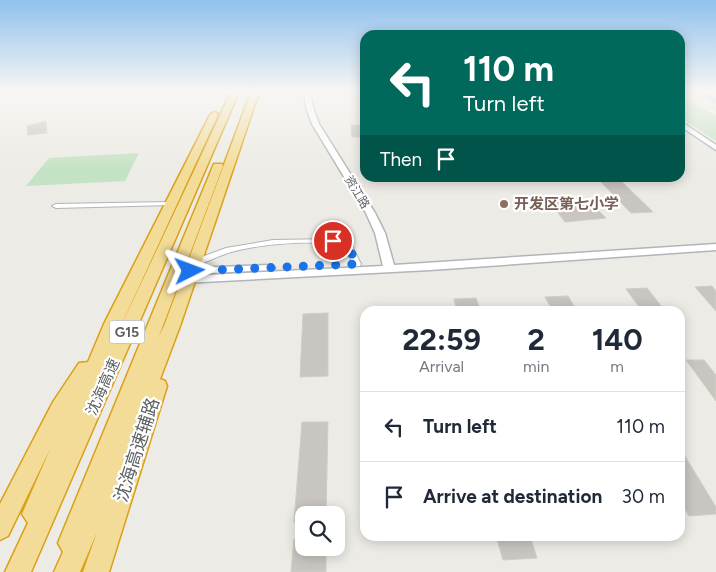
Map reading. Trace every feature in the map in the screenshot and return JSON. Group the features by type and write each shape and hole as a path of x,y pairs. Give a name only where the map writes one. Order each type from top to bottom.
{"highway":[{"path":"11,572 112,324 212,119"},
{"name":"沈海高速","path":"18,572 223,119"},
{"name":"沈海高速","path":"59,572 237,119"},
{"path":"67,572 124,448 172,326 245,119"},
{"path":"0,528 60,408 112,324"},
{"name":"沈海高速辅路","path":"96,572 156,395 172,326"}],"street":[{"name":"资江路","path":"314,119 379,229 388,266"},
{"path":"685,126 716,148"},
{"path":"56,206 170,204"},
{"path":"191,271 229,250 273,242 333,241 347,244 357,264"},
{"path":"191,271 357,264 388,266 716,241"},
{"path":"191,271 388,266 716,247"}],"green space":[{"path":"685,119 716,119 716,141 685,120"},
{"path":"139,153 125,181 26,186 49,158"}],"building":[{"path":"46,121 47,133 28,135 27,126"},
{"path":"351,125 360,125 360,137 352,137"},
{"path":"601,182 622,182 653,212 631,213"},
{"path":"588,200 606,218 565,222 550,202"},
{"path":"712,286 716,291 716,311 695,287"},
{"path":"647,288 661,306 638,306 626,289"},
{"path":"568,296 574,306 550,306 545,297"},
{"path":"476,298 479,306 456,306 454,299"},
{"path":"328,313 328,376 300,377 303,314"},
{"path":"686,360 704,360 716,375 716,401"},
{"path":"302,422 328,422 326,506 295,506"},
{"path":"685,456 716,507 716,514 689,516 685,509"},
{"path":"294,539 295,556 326,556 326,572 291,572"},
{"path":"497,541 532,541 537,558 503,560"}],"place":[{"name":"开发区第七小学","path":"504,204"}],"route":[{"path":"190,271 357,264 347,244 333,241"}]}
